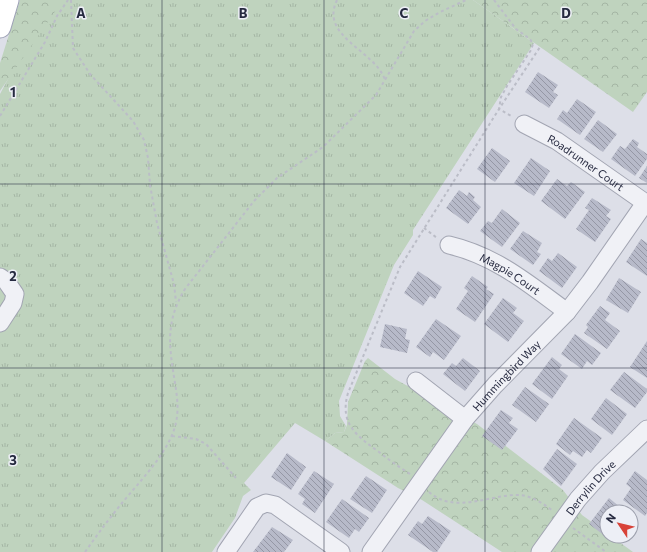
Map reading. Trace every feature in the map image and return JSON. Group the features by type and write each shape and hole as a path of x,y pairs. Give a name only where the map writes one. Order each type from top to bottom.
{"main road":[{"path":"0,25 8,0"}],"street":[{"name":"Roadrunner Court","path":"524,124 557,141 646,204"},
{"name":"Hummingbird Way","path":"371,552 465,418 495,385 567,312 646,204"},
{"name":"Magpie Court","path":"448,245 477,253 492,260 567,312"},
{"path":"0,277 6,281 15,294 13,303 0,323"},
{"path":"416,381 465,418"},
{"name":"Derrylin Drive","path":"540,552 562,520 602,472 647,429"},
{"path":"226,552 257,507 266,503 276,505 341,552"}],"path":[{"path":"0,116 46,42 57,16 68,0"},
{"path":"71,0 74,48 90,74 133,121 144,140 148,158 150,186 157,222 174,284 176,303"},
{"path":"337,0 334,7 333,19 340,32 382,70 385,80"},
{"path":"85,552 103,527 148,472 172,436 176,422 178,402 169,342 171,321 176,303 185,289 254,201 277,178 323,147 376,95 414,31 425,21 440,12 466,0"},
{"path":"494,0 516,29 530,39 533,44 531,50 504,91 499,108"},
{"path":"540,47 499,108 400,266 356,371 344,404 346,416 354,433 435,496 447,502 463,503 520,495 535,499 606,552"},
{"path":"424,228 448,245"},
{"path":"172,436 196,439 206,444 236,478"}],"green space":[{"path":"20,0 63,0 0,91 0,63"},
{"path":"60,0 473,0 534,43 413,230 413,235 394,265 339,401 340,416 346,426 344,432 335,433 325,441 295,423 244,483 251,490 243,496 235,518 212,552 0,552 0,94 15,66"},
{"path":"473,0 647,0 647,92 633,112"},
{"path":"368,358 395,379 477,424 563,490 582,515 599,527 599,544 622,544 633,552 502,552 422,500 398,488 325,441 335,433 344,432 347,425 348,402 365,361"}],"building":[{"path":"538,72 558,85 553,92 558,95 549,108 525,92"},
{"path":"577,99 596,112 580,135 557,119 563,110 567,113"},
{"path":"598,120 617,134 603,152 584,139"},
{"path":"633,139 639,143 637,147 647,154 647,159 635,176 611,159 620,146 625,149"},
{"path":"492,148 510,161 495,182 477,169"},
{"path":"531,158 550,171 534,196 514,183"},
{"path":"647,166 647,183 639,178"},
{"path":"557,179 567,186 571,182 585,192 565,219 541,201"},
{"path":"459,190 467,196 469,192 475,197 473,200 481,207 468,224 446,208"},
{"path":"592,198 611,210 606,216 611,219 595,242 576,229 589,210 585,208"},
{"path":"502,209 520,223 502,247 480,231 488,221 492,223"},
{"path":"523,231 542,243 537,252 541,254 533,265 510,249"},
{"path":"641,239 647,243 647,276 626,262"},
{"path":"558,253 577,267 562,288 539,271 548,258 552,261"},
{"path":"418,271 442,287 435,299 430,296 423,306 404,293"},
{"path":"472,276 488,287 486,289 494,294 475,322 456,309 468,291 464,288"},
{"path":"619,278 641,292 628,313 606,300"},
{"path":"503,298 517,308 513,313 524,321 508,342 484,324"},
{"path":"600,306 610,313 605,320 620,331 607,349 584,333 588,327 586,325"},
{"path":"436,319 461,336 444,360 433,352 430,357 416,347"},
{"path":"385,324 407,329 405,339 410,340 407,353 380,347"},
{"path":"575,334 601,353 592,365 587,361 582,369 561,354"},
{"path":"647,341 647,378 630,367"},
{"path":"552,357 562,365 559,369 568,376 552,399 532,384"},
{"path":"463,358 480,371 465,391 443,374 452,363 456,366"},
{"path":"624,372 647,389 647,392 635,408 610,390"},
{"path":"525,387 549,404 536,422 512,405"},
{"path":"606,398 627,414 612,435 591,419"},
{"path":"501,410 513,418 509,423 518,429 502,450 482,436"},
{"path":"574,418 602,438 591,453 587,450 582,457 573,451 570,455 556,444"},
{"path":"557,449 577,464 561,486 543,469"},
{"path":"287,453 306,467 291,490 271,477"},
{"path":"314,471 334,484 315,513 302,504 305,499 298,494"},
{"path":"635,471 647,480 647,513 645,516 639,512 639,504 628,504 623,500 631,488 626,484"},
{"path":"366,476 387,490 372,513 350,499"},
{"path":"609,498 616,504 604,504"},
{"path":"342,499 369,518 359,532 355,529 349,538 326,522"},
{"path":"599,511 599,532 589,524"},
{"path":"428,516 451,531 437,552 433,552 408,535 418,521 422,524"},
{"path":"272,527 293,540 284,552 253,552"}]}
